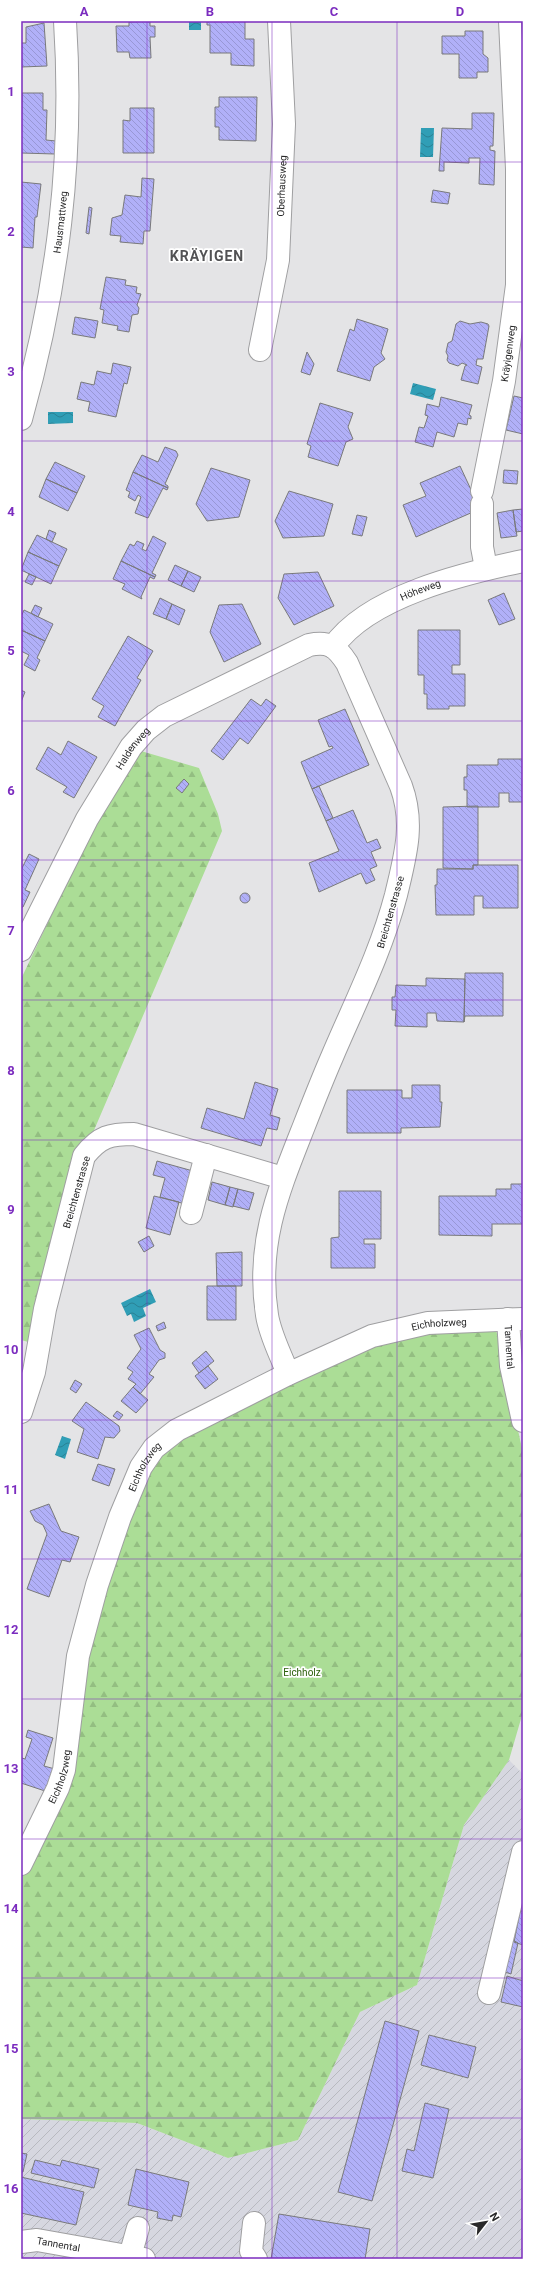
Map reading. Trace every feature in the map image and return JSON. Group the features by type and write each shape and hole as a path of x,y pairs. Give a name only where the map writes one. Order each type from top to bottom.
{"street":[{"name":"Hausmattweg","path":"21,419 38,357 54,276 61,230 67,139 68,96 65,21"},
{"name":"Oberhausweg","path":"260,350 278,260 284,124 279,21"},
{"name":"Kräyigenweg","path":"486,568 482,547 482,498 504,381 517,285 517,169 510,21"},
{"path":"515,21 523,24"},
{"name":"Höheweg","path":"333,647 342,634 351,626 394,601 422,589 486,568 523,561"},
{"name":"Haldenweg","path":"21,950 87,819 131,747 146,730 164,716 292,652 322,643 333,647"},
{"name":"Breichtenstrasse","path":"288,1374 268,1317 264,1267 271,1215 283,1178 332,1057 373,967 390,918 402,871 408,834 408,804 401,786 348,663 333,647"},
{"name":"Breichtenstrasse","path":"21,1412 34,1372 45,1310 84,1156 96,1142 114,1134 134,1134 283,1178"},
{"path":"191,1213 206,1155"},
{"name":"Eichholzweg","path":"21,1864 58,1788 64,1770 78,1656 118,1523 141,1467 154,1448 177,1430 288,1374 372,1336 401,1328 428,1323 515,1319"},
{"name":"Tannental","path":"515,1319 510,1360 523,1421"},
{"path":"490,1993 523,1852"},
{"path":"254,2222 251,2251 256,2259"},
{"path":"137,2258 138,2228"},
{"name":"Tannental","path":"21,2242 37,2240 137,2258"}],"shaded area":[{"path":"509,1760 523,1774 523,2259 21,2259 21,2119 137,2123 228,2158 298,2140 360,2012 417,1985 464,1825"}],"green space":[{"path":"141,751 199,768 218,814 222,831 83,1156 36,1344 21,1340 21,979 107,799"},
{"name":"Eichholz","path":"495,1325 523,1453 523,1712 509,1760 464,1825 417,1985 360,2012 298,2140 228,2158 137,2123 21,2119 21,1851 62,1772 117,1515 178,1433 370,1339"}],"water":[{"path":"189,21 201,21 201,30 189,30"},
{"path":"421,128 434,128 433,157 420,157"},
{"path":"413,383 436,389 433,400 410,394"},
{"path":"48,412 73,412 73,423 48,424"},
{"path":"150,1289 156,1302 143,1308 146,1316 134,1322 131,1314 127,1316 121,1303"},
{"path":"62,1436 71,1439 65,1459 55,1455"}],"building":[{"path":"150,21 150,26 155,26 155,37 150,37 151,58 130,58 129,52 117,52 116,26 129,26 129,22"},
{"path":"207,21 245,21 245,39 254,39 254,66 231,65 231,53 210,53 210,25 207,25"},
{"path":"44,23 47,66 21,67 21,43 26,43 26,27"},
{"path":"465,31 483,31 483,54 488,58 488,72 477,72 477,78 459,78 459,54 442,54 442,36 465,36"},
{"path":"22,93 43,93 43,110 47,110 46,140 56,141 55,154 21,153"},
{"path":"219,97 257,97 256,141 219,140 219,127 215,127 215,107 219,107"},
{"path":"130,108 154,108 154,153 123,153 123,120 130,121"},
{"path":"472,113 494,113 493,146 490,146 490,150 495,151 494,185 479,184 480,158 469,158 469,163 444,162 444,171 439,171 442,128 472,129"},
{"path":"142,178 154,179 150,231 144,231 143,244 120,242 121,236 110,235 112,218 122,215 125,195 141,197"},
{"path":"21,182 41,184 37,217 35,217 33,248 21,247"},
{"path":"433,190 450,193 448,204 431,202"},
{"path":"89,207 92,208 89,234 86,233"},
{"path":"106,277 126,280 125,285 137,287 136,293 141,294 137,305 139,308 138,314 132,315 129,332 117,330 118,326 102,323 104,310 100,309"},
{"path":"75,317 98,321 95,338 72,334"},
{"path":"357,319 388,329 381,353 385,359 374,367 370,381 337,371 350,329 354,331"},
{"path":"460,321 470,324 481,322 488,324 489,326 483,359 477,359 476,365 482,367 478,384 461,380 465,366 467,365 462,363 458,366 449,363 447,360 448,356 446,352 448,343 452,341 456,324"},
{"path":"307,352 314,364 310,375 301,372"},
{"path":"113,363 131,367 127,384 124,383 116,417 88,411 90,402 77,399 81,382 94,385 97,371 111,374"},
{"path":"514,396 523,398 523,434 506,430"},
{"path":"441,397 472,405 469,415 471,416 471,419 468,418 467,425 458,423 454,437 437,432 433,447 415,442 419,427 424,428 428,416 425,415 427,404 439,407"},
{"path":"320,403 353,413 348,427 353,439 346,442 338,466 308,457 311,446 307,444"},
{"path":"165,447 176,451 178,455 165,484 168,488 133,472 142,455 158,462"},
{"path":"55,462 85,476 77,493 46,479"},
{"path":"460,466 473,494 488,489 492,501 471,508 473,512 416,537 403,505 426,496 420,483"},
{"path":"211,468 250,480 239,517 207,521 196,504"},
{"path":"504,470 518,471 517,484 503,483"},
{"path":"133,472 168,488 167,490 163,488 148,518 135,513 141,497 138,495 135,501 128,497 130,492 126,490"},
{"path":"46,479 77,493 68,511 39,497"},
{"path":"289,491 333,504 324,536 283,538 275,521"},
{"path":"523,509 523,531 516,532 513,510"},
{"path":"513,510 517,536 501,538 497,513"},
{"path":"357,515 367,517 362,536 352,534"},
{"path":"49,530 56,533 52,542 46,539"},
{"path":"37,535 67,549 59,566 28,552"},
{"path":"153,536 166,543 152,573 156,575 155,577 121,561 130,544 134,546 137,541 144,544 142,549 146,551"},
{"path":"28,552 59,566 51,584 21,570"},
{"path":"121,561 155,577 154,579 150,577 141,597 142,599 122,589 125,584 113,579"},
{"path":"175,565 188,571 181,586 168,580"},
{"path":"188,571 201,577 194,592 181,586"},
{"path":"318,572 334,606 294,625 278,598 284,574"},
{"path":"29,574 36,577 32,585 25,582"},
{"path":"504,593 515,619 499,625 488,600"},
{"path":"160,598 172,604 166,619 153,614"},
{"path":"172,604 185,610 179,625 166,619"},
{"path":"242,604 261,644 224,662 210,632 219,605"},
{"path":"35,605 42,608 38,617 31,613"},
{"path":"24,610 53,624 45,641 21,630 21,617"},
{"path":"21,630 45,641 37,658 40,660 35,671 24,665 29,655 21,651"},
{"path":"418,630 460,630 460,665 452,665 452,674 465,674 465,706 449,706 449,709 427,709 427,694 424,694 424,675 418,675"},
{"path":"128,636 153,651 137,678 141,680 115,726 98,717 104,706 92,699"},
{"path":"21,690 25,692 21,702"},
{"path":"251,699 261,706 266,699 276,706 248,744 240,738 223,760 211,751"},
{"path":"345,709 369,765 312,789 301,762 333,748 332,746 329,747 318,720"},
{"path":"68,741 97,757 74,798 63,792 67,787 36,769 48,747 61,755"},
{"path":"498,759 523,759 523,802 509,802 509,793 499,793 499,807 467,807 467,790 464,790 464,777 467,777 467,765 498,765"},
{"path":"184,779 189,784 182,793 176,788"},
{"path":"319,786 333,818 326,821 312,789"},
{"path":"478,806 478,865 473,865 473,869 443,868 443,807"},
{"path":"353,810 367,843 377,839 381,848 371,852 377,866 370,869 375,880 366,884 361,873 319,892 309,863 339,851 326,821"},
{"path":"29,854 39,859 25,890 30,892 23,907 21,907 21,870"},
{"path":"473,865 518,865 518,908 483,908 483,896 474,896 474,915 436,915 435,885 437,885 437,869 473,869"},
{"path":"243,893 247,893 249,894 249,902 243,903 240,900 240,896"},
{"path":"465,973 503,973 503,1016 465,1016 464,1022"},
{"path":"426,978 465,979 464,1022 437,1021 436,1013 427,1013 427,1027 395,1026 396,1010 392,1010 392,997 395,997 396,985 426,986"},
{"path":"255,1082 278,1089 270,1115 280,1118 277,1130 267,1128 261,1146 201,1128 207,1108 244,1119"},
{"path":"412,1085 440,1085 440,1102 442,1102 440,1127 401,1128 401,1133 347,1133 347,1090 402,1090 402,1098 412,1098"},
{"path":"157,1161 193,1171 185,1204 160,1197 165,1178 153,1175"},
{"path":"212,1182 230,1187 225,1205 208,1200"},
{"path":"511,1184 523,1184 523,1224 492,1224 492,1236 439,1235 439,1196 496,1196 496,1189 511,1189"},
{"path":"230,1187 238,1189 233,1207 225,1205"},
{"path":"238,1189 254,1193 249,1210 233,1206"},
{"path":"339,1191 381,1191 381,1239 364,1239 364,1244 375,1244 375,1268 331,1268 331,1238 339,1237"},
{"path":"154,1196 179,1202 170,1235 146,1228"},
{"path":"149,1236 154,1246 144,1252 138,1242"},
{"path":"242,1252 242,1286 217,1286 216,1253"},
{"path":"207,1286 236,1286 236,1320 207,1320"},
{"path":"164,1322 166,1328 158,1331 156,1326"},
{"path":"149,1328 160,1350 165,1353 165,1358 159,1360 149,1374 154,1377 140,1394 133,1387 136,1384 128,1379 133,1372 127,1368 141,1349 134,1335"},
{"path":"206,1351 214,1361 199,1373 192,1363"},
{"path":"208,1366 218,1379 205,1389 195,1376"},
{"path":"75,1380 82,1384 76,1393 70,1389"},
{"path":"133,1387 148,1400 136,1413 121,1401"},
{"path":"86,1402 119,1426 120,1431 114,1438 105,1437 98,1459 77,1452 84,1429 72,1421"},
{"path":"117,1411 123,1415 119,1420 113,1416"},
{"path":"98,1464 115,1469 109,1486 92,1480"},
{"path":"49,1504 61,1531 79,1537 70,1562 62,1560 49,1597 27,1589 47,1534 43,1525 35,1521 30,1511"},
{"path":"28,1730 53,1738 44,1766 55,1769 48,1792 21,1783 21,1760 22,1758 25,1759 32,1739 26,1737"},
{"path":"520,1911 523,1911 523,1945 514,1942"},
{"path":"513,1940 518,1943 511,1974 505,1972"},
{"path":"507,1976 523,1981 523,2007 501,2002"},
{"path":"385,2021 419,2031 372,2201 338,2192"},
{"path":"429,2035 476,2047 468,2078 421,2065"},
{"path":"425,2103 449,2109 433,2178 402,2171 407,2149 414,2151"},
{"path":"21,2153 27,2154 23,2172 21,2172"},
{"path":"35,2160 60,2166 62,2160 99,2169 94,2188 31,2173"},
{"path":"136,2169 189,2182 181,2217 173,2215 172,2221 157,2218 158,2212 128,2205"},
{"path":"21,2177 84,2192 76,2225 21,2213"},
{"path":"279,2214 370,2229 365,2259 271,2259"}],"district":[{"name":"KRÄYIGEN","path":"207,256"}]}
